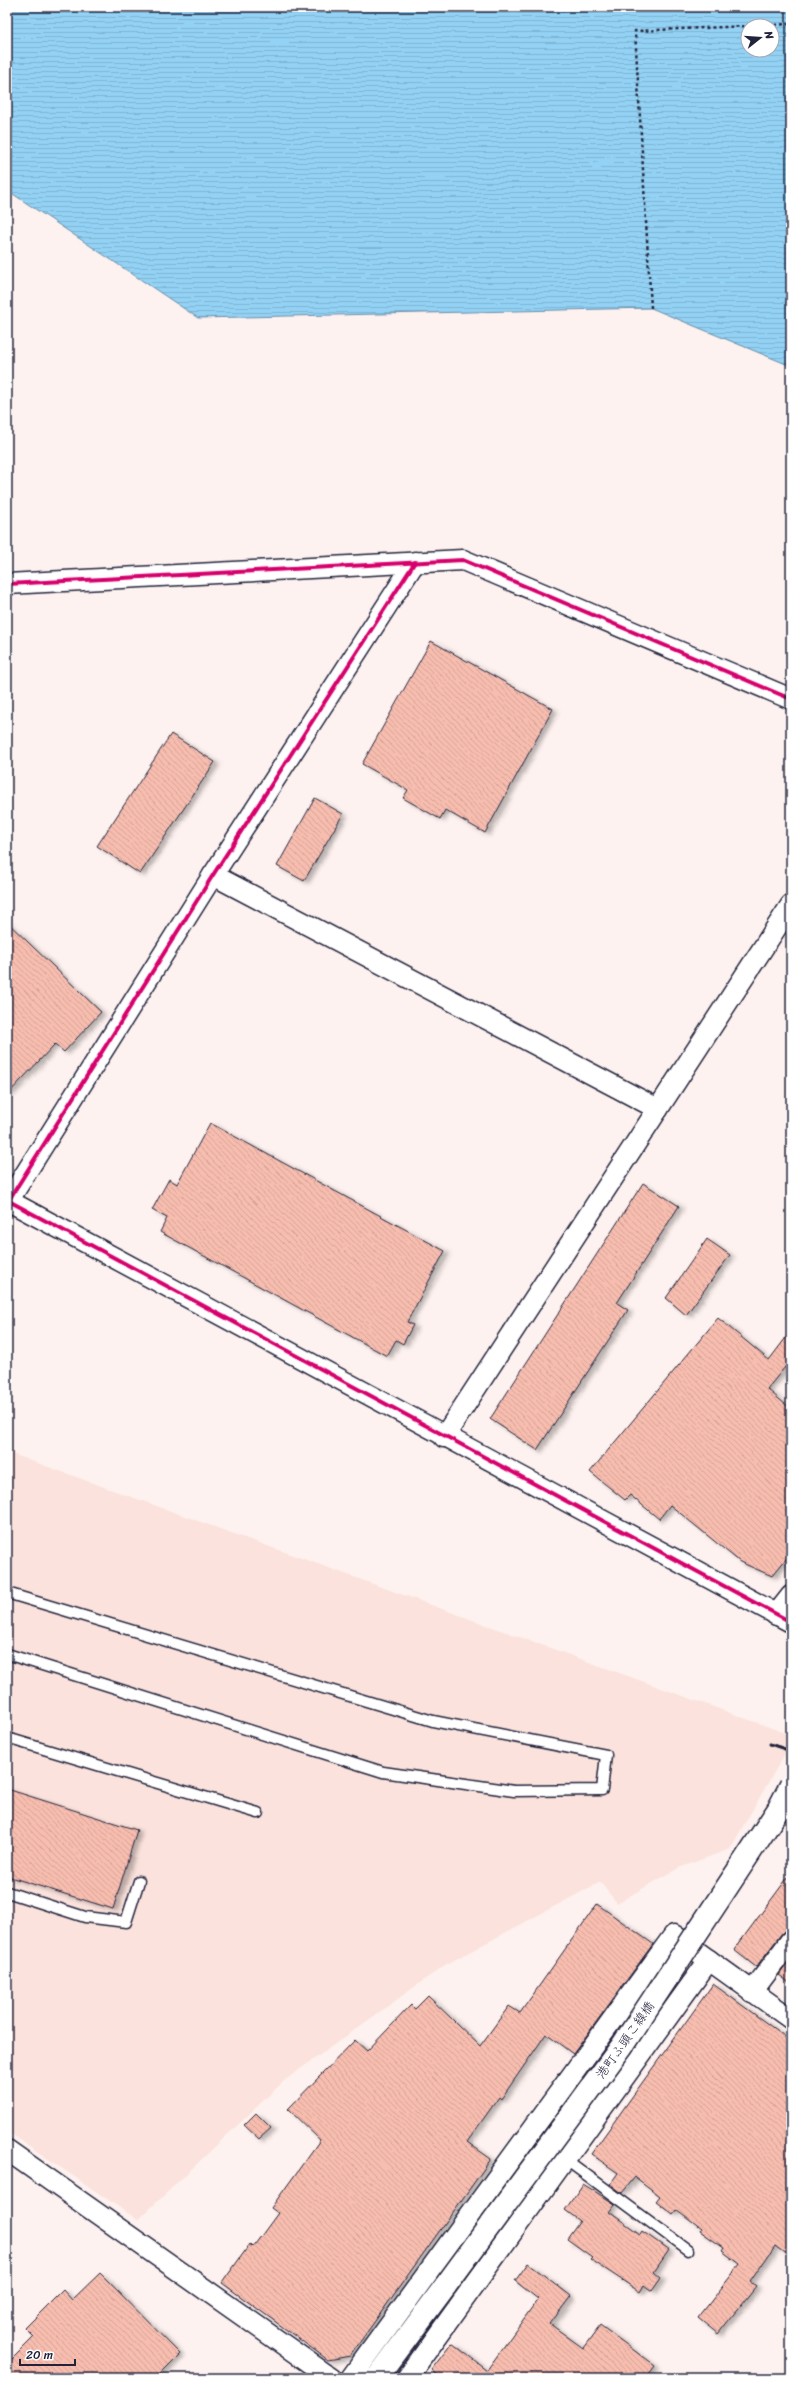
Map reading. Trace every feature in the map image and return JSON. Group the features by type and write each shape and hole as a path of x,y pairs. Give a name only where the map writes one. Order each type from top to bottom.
{"street":[{"path":"7,584 464,560 791,699"},
{"path":"415,562 213,875 8,1201 444,1437 783,1618 791,1596"},
{"path":"213,875 658,1109"},
{"path":"444,1437 791,905"},
{"name":"港町ふ頭こ線橋","path":"377,2378 622,2046 778,1810 791,1785"},
{"path":"351,2378 674,1935 752,1992 791,2018"},
{"path":"752,1992 791,1940"},
{"path":"414,2375 565,2159 709,1960"},
{"path":"7,2150 331,2378"}],"lane":[{"path":"7,1593 433,1721 606,1755 602,1790 514,1791 383,1772 7,1654"},
{"path":"7,1738 258,1813"},
{"path":"7,1892 85,1917 126,1922 139,1881"},
{"path":"565,2159 688,2250"}],"path":[{"path":"780,25 791,24"},
{"path":"651,308 635,31 740,26"}],"shaded area":[{"path":"7,1452 791,1735 791,1743 730,1849 679,1868 617,1903 600,1882 445,1965 285,2080 138,2220 7,2131"}],"water":[{"path":"7,7 791,7 791,366 651,308 198,318 7,190"}],"building":[{"path":"431,641 553,709 485,833 445,810 440,819 403,798 408,790 362,764"},
{"path":"171,734 215,762 140,874 97,846"},
{"path":"315,798 343,814 304,881 277,866"},
{"path":"7,922 101,1012 64,1052 55,1044 7,1095"},
{"path":"210,1123 445,1251 407,1322 413,1325 403,1344 396,1340 387,1356 160,1232 167,1218 152,1210 169,1179 177,1184"},
{"path":"643,1183 679,1206 617,1303 628,1310 537,1450 490,1419"},
{"path":"707,1239 730,1255 686,1315 666,1298"},
{"path":"718,1318 769,1360 791,1331 791,1372 785,1367 767,1389 791,1409 791,1553 772,1576 740,1562 670,1505 659,1519 630,1495 625,1500 590,1472"},
{"path":"7,1789 137,1830 113,1909 7,1876"},
{"path":"791,1873 791,1929 782,1933 756,1967 734,1950"},
{"path":"597,1904 653,1944 573,2054 546,2034 501,2099 499,2097 467,2142 491,2159 350,2356 328,2360 222,2283 250,2244 253,2247 278,2213 271,2208 320,2140 288,2109 355,2040 367,2051 411,2005 415,2009 428,1996 480,2046 509,2006 520,2013"},
{"path":"791,1959 791,1984 779,1975"},
{"path":"713,1984 791,2041 791,2258 775,2246 750,2282 756,2286 718,2334 698,2318 740,2264 722,2251 724,2248 700,2231 701,2229 676,2210 673,2214 656,2201 660,2196 635,2177 622,2193 610,2184 618,2173 591,2154"},
{"path":"256,2113 271,2128 259,2139 244,2125"},
{"path":"583,2184 615,2204 609,2212 640,2234 642,2231 669,2250 654,2272 661,2278 652,2291 644,2285 640,2292 590,2259 592,2257 567,2239 580,2221 565,2210"},
{"path":"528,2263 571,2296 550,2324 583,2348 600,2325 655,2366 646,2378 440,2378 431,2370 452,2343 487,2370 538,2299 515,2281"},
{"path":"100,2273 180,2354 156,2378 7,2378 7,2364 34,2337 25,2328 63,2290 72,2300"}],"railway":[{"path":"770,1744 791,1751"}],"cycle path":[{"path":"7,584 463,560 791,699"},
{"path":"7,1203 213,875 415,562"},
{"path":"7,1200 791,1622"}]}
